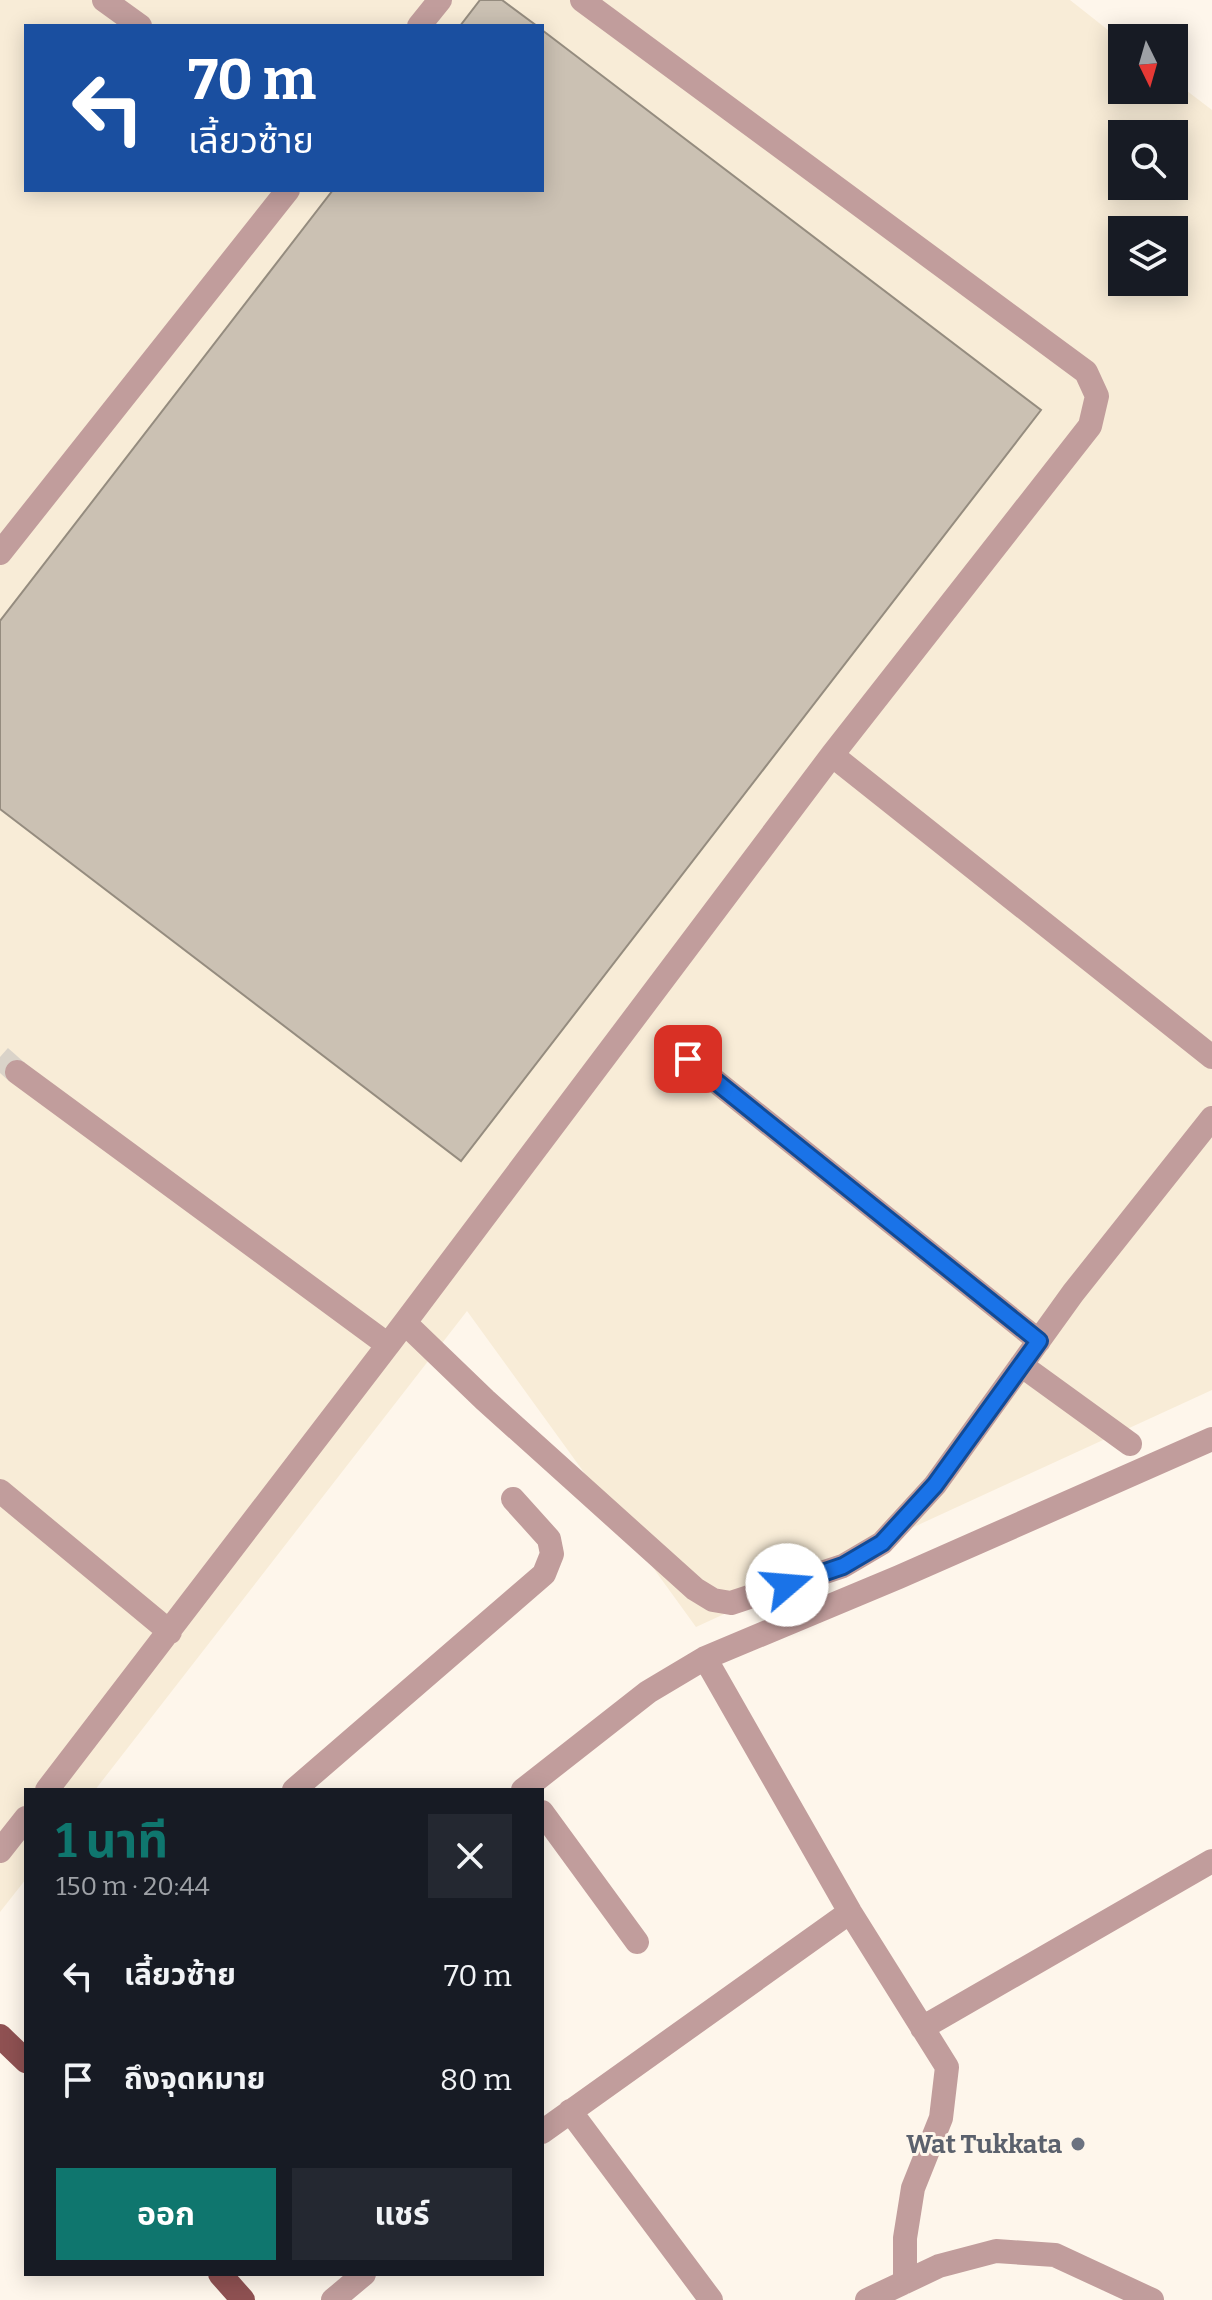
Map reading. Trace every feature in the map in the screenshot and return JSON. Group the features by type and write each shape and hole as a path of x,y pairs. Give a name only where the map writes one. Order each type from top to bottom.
{"main road":[{"path":"0,2036 24,2059"},
{"path":"222,2276 243,2300"}],"street":[{"path":"104,0 137,24"},
{"path":"421,24 440,0"},
{"path":"49,1788 405,1323 832,755 1090,426 1097,396 1086,372 582,0"},
{"path":"0,553 286,192"},
{"path":"832,755 1212,1057"},
{"path":"688,1059 1039,1341"},
{"path":"17,1072 388,1345"},
{"path":"405,1323 485,1400 695,1589 713,1600 731,1603 843,1566 882,1543 935,1485 1073,1293 1212,1118"},
{"path":"1021,1365 1130,1444"},
{"path":"528,1788 648,1692 705,1658 899,1577 1212,1439"},
{"path":"0,1491 170,1632"},
{"path":"296,1788 544,1574 552,1554 549,1539 513,1499"},
{"path":"705,1658 850,1912 947,2067 941,2118 913,2188 905,2238 905,2282"},
{"path":"544,1815 637,1942"},
{"path":"0,1851 24,1821"},
{"path":"922,2028 1212,1861"},
{"path":"544,2130 850,1912"},
{"path":"570,2111 711,2300"},
{"path":"867,2300 939,2266 996,2251 1055,2255 1112,2290 1152,2300"},
{"path":"333,2300 362,2276"}],"shaded area":[{"path":"0,0 1070,0 1108,30 1108,104 1188,104 1188,92 1212,110 1212,1390 696,1627 467,1311 97,1788 24,1788 24,1882 0,1912"}],"building":[{"path":"480,0 502,0 534,24 462,24"},
{"path":"544,32 1041,410 461,1161 0,809 0,621 331,192 544,192"}],"tunnel":[{"path":"0,1057 17,1072"}],"place":[{"name":"Wat Tukkata","path":"1078,2144"}],"route":[{"path":"688,1059 1039,1341 935,1485 882,1543 843,1566 787,1585"}]}
